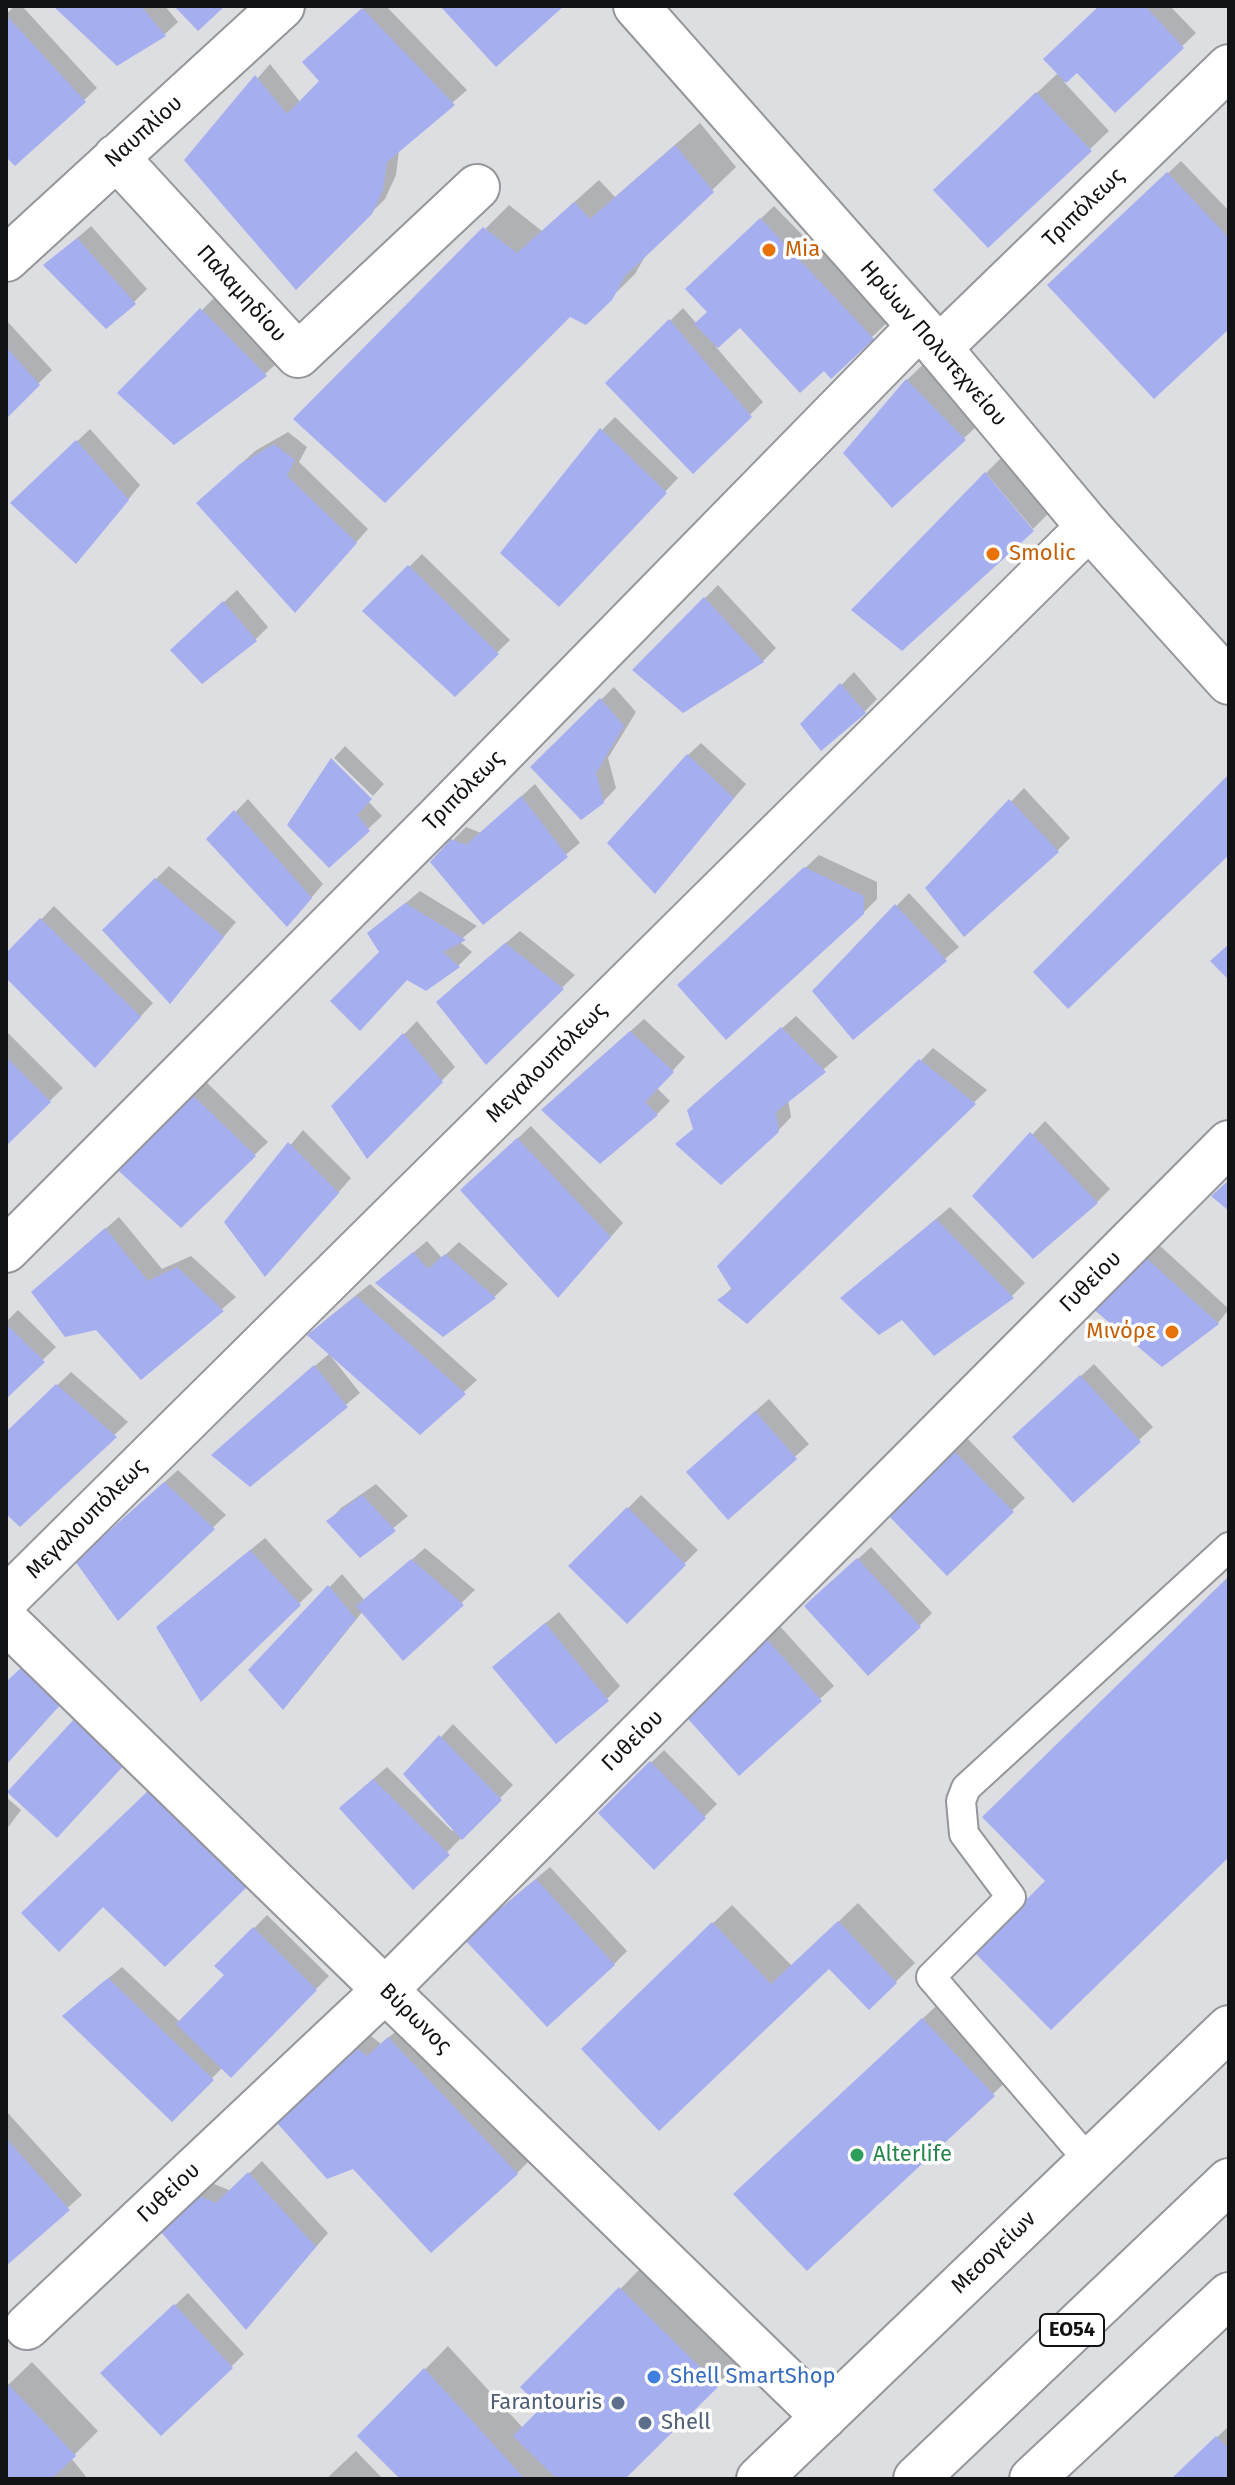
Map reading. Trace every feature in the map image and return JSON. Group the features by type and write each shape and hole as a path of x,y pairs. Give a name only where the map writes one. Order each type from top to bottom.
{"street":[{"name":"Ναυπλίου","path":"6,259 282,6"},
{"name":"Ηρώων Πολυτεχνείου","path":"636,6 929,338 1089,527 1229,682"},
{"name":"Τριπόλεως","path":"6,1250 438,818 929,338 1229,67"},
{"name":"Παλαμηδίου","path":"116,157 298,355 477,187"},
{"name":"Μεγαλουπόλεως","path":"6,1617 1089,527"},
{"name":"Γυθείου","path":"27,2327 385,1990 1229,1143"},
{"name":"Βύρωνος","path":"6,1617 824,2417"},
{"name":"Μεσογείων","path":"759,2479 1229,2028"},
{"name":"ΕΟ54","path":"916,2479 1229,2181"},
{"path":"1032,2479 1229,2295"}],"lane":[{"path":"1090,2162 931,1977 1011,1897 964,1834 961,1801 966,1788 1229,1547"}],"building":[{"path":"53,6 141,6 166,36 117,66"},
{"path":"174,6 225,6 198,31"},
{"path":"440,6 564,6 496,67"},
{"path":"1099,6 1149,6 1147,8 1184,48 1115,113 1077,73 1066,83 1043,59"},
{"path":"362,8 455,105 387,162 383,190 372,214 296,290 184,160 255,75 287,114 319,81 302,62"},
{"path":"6,15 86,102 15,166 6,157"},
{"path":"1036,92 1092,151 988,248 933,190"},
{"path":"675,145 714,192 625,276 612,300 586,325 570,317 385,503 293,419 483,227 517,253 574,202 590,219"},
{"path":"1167,172 1229,238 1229,329 1154,399 1047,285"},
{"path":"760,218 874,339 831,379 824,371 800,393 740,328 718,348 694,324 707,312 685,289"},
{"path":"77,238 136,304 106,329 43,265"},
{"path":"200,308 267,376 174,445 117,393"},
{"path":"669,319 752,417 693,474 605,383"},
{"path":"6,347 40,385 6,419"},
{"path":"906,379 966,440 892,508 843,453"},
{"path":"600,428 667,493 559,607 500,553"},
{"path":"76,440 129,500 76,564 10,503"},
{"path":"274,444 295,460 287,476 357,543 295,613 196,503 240,464"},
{"path":"985,472 1034,531 902,651 851,610"},
{"path":"408,565 499,654 455,697 362,611"},
{"path":"704,597 764,662 683,713 632,670"},
{"path":"223,601 257,641 202,684 170,650"},
{"path":"840,683 866,713 821,751 800,724"},
{"path":"600,698 624,726 596,773 604,803 581,820 530,767"},
{"path":"687,754 734,798 655,894 607,843"},
{"path":"331,758 372,799 357,815 370,831 329,868 287,825"},
{"path":"1229,774 1229,855 1068,1009 1033,972"},
{"path":"521,796 568,857 483,925 430,862 451,839 466,845"},
{"path":"1009,799 1059,852 964,937 925,888"},
{"path":"234,810 312,898 287,927 206,839"},
{"path":"804,867 864,896 864,914 726,1040 677,985"},
{"path":"155,878 224,937 170,1004 102,930"},
{"path":"405,903 466,940 443,952 460,967 426,991 407,980 360,1031 330,1001 379,952 367,933"},
{"path":"895,904 947,961 853,1040 812,991"},
{"path":"40,918 141,1017 95,1068 6,978 6,953"},
{"path":"505,943 564,989 486,1065 436,1002"},
{"path":"1229,944 1229,980 1210,961"},
{"path":"781,1027 826,1072 776,1112 779,1132 721,1185 675,1144 693,1129 687,1110"},
{"path":"630,1031 674,1072 645,1102 658,1115 600,1164 541,1110"},
{"path":"403,1033 443,1082 367,1159 331,1106"},
{"path":"6,1057 51,1102 6,1146"},
{"path":"919,1059 976,1104 747,1324 717,1300 732,1290 717,1266"},
{"path":"184,1087 256,1156 181,1228 110,1163"},
{"path":"1030,1132 1098,1203 1033,1259 972,1196"},
{"path":"517,1138 611,1237 558,1298 460,1190"},
{"path":"288,1142 339,1193 265,1277 224,1222"},
{"path":"1229,1180 1229,1211 1211,1196"},
{"path":"936,1219 1014,1298 934,1356 902,1320 879,1335 840,1298"},
{"path":"105,1228 148,1281 177,1267 224,1311 141,1380 96,1330 65,1337 31,1292"},
{"path":"413,1252 428,1269 445,1254 496,1298 443,1337 375,1283"},
{"path":"1144,1256 1219,1324 1162,1367 1092,1308"},
{"path":"356,1296 466,1394 420,1435 307,1335"},
{"path":"6,1324 45,1362 6,1399"},
{"path":"314,1365 348,1407 250,1487 211,1455"},
{"path":"1080,1375 1141,1442 1073,1503 1012,1437"},
{"path":"56,1384 117,1437 20,1527 6,1514 6,1432"},
{"path":"755,1411 797,1459 728,1520 686,1472"},
{"path":"952,1449 1014,1512 947,1576 885,1512"},
{"path":"164,1482 215,1529 118,1621 75,1561"},
{"path":"362,1495 396,1531 360,1558 326,1521"},
{"path":"627,1507 686,1565 627,1624 568,1566"},
{"path":"250,1550 301,1605 201,1702 156,1627"},
{"path":"857,1558 921,1627 868,1676 804,1606"},
{"path":"411,1559 464,1605 403,1661 356,1606"},
{"path":"1229,1576 1229,1857 1051,2030 974,1952 1045,1881 982,1817"},
{"path":"328,1585 356,1619 283,1710 248,1670"},
{"path":"545,1623 609,1701 556,1744 492,1667"},
{"path":"764,1636 822,1701 739,1776 681,1711"},
{"path":"23,1666 62,1703 6,1765 6,1682"},
{"path":"76,1717 126,1763 57,1838 7,1792"},
{"path":"439,1735 502,1800 462,1840 403,1774"},
{"path":"650,1761 706,1818 654,1870 598,1813"},
{"path":"373,1779 450,1855 413,1890 339,1808"},
{"path":"153,1786 248,1886 165,1967 103,1907 59,1952 21,1913"},
{"path":"536,1879 615,1965 547,2027 464,1939"},
{"path":"838,1921 897,1983 869,2010 829,1969 659,2131 581,2049 712,1922 771,1984"},
{"path":"253,1927 317,1990 231,2078 176,2024 224,1975 214,1966"},
{"path":"108,1978 214,2080 172,2122 62,2016"},
{"path":"922,2018 995,2096 807,2271 733,2194"},
{"path":"388,2037 518,2174 431,2253 353,2169 327,2179 270,2115 352,2044 367,2056"},
{"path":"6,2138 70,2210 6,2266"},
{"path":"248,2172 316,2247 246,2330 161,2232 197,2195 216,2203"},
{"path":"619,2287 719,2386 625,2479 557,2479 513,2436 541,2408 520,2387"},
{"path":"174,2304 233,2368 161,2436 100,2373"},
{"path":"424,2368 525,2479 400,2479 357,2436"},
{"path":"8,2384 76,2456 51,2479 6,2479"},
{"path":"1216,2436 1229,2449 1229,2479 1171,2479"}],"place":[{"name":"Mia","path":"769,250"},
{"name":"Smolic","path":"993,554"},
{"name":"Μινόρε","path":"1172,1332"},
{"name":"Alterlife","path":"857,2155"},
{"name":"Shell SmartShop","path":"654,2377"},
{"name":"Farantouris","path":"618,2403"},
{"name":"Shell","path":"645,2423"}]}
